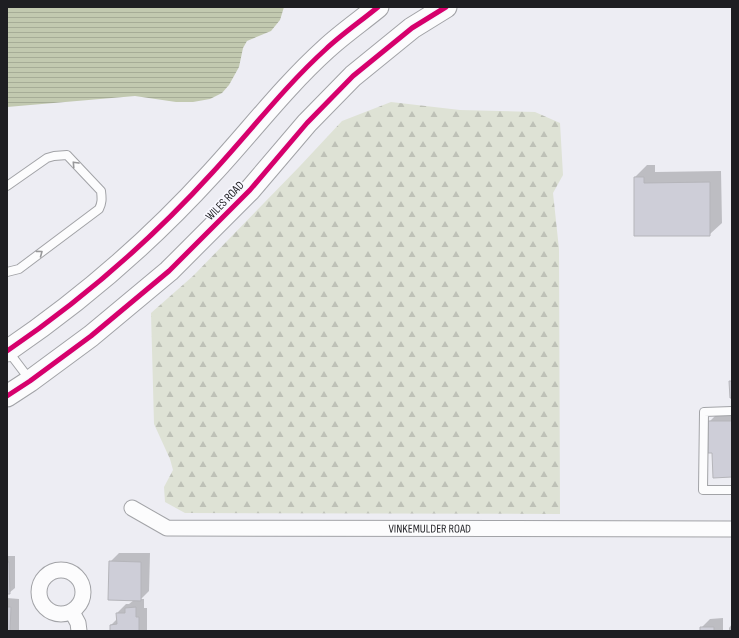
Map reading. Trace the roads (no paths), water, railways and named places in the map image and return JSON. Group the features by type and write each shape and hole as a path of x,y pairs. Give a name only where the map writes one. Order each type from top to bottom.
{"main road":[{"path":"7,350 59,313 139,247 212,174 274,102 326,48 378,7"},
{"name":"WILES ROAD","path":"7,396 91,336 169,272 250,190 307,123 353,76 412,28 446,7"}],"street":[{"name":"VINKEMULDER ROAD","path":"132,508 167,528 732,529"},
{"path":"72,612 78,623 79,631"}],"lane":[{"path":"7,186 47,158 67,155 101,191 102,204 99,210 19,269 7,272"},
{"path":"7,350 30,380"},
{"path":"732,411 704,412 704,490 732,490"}]}
